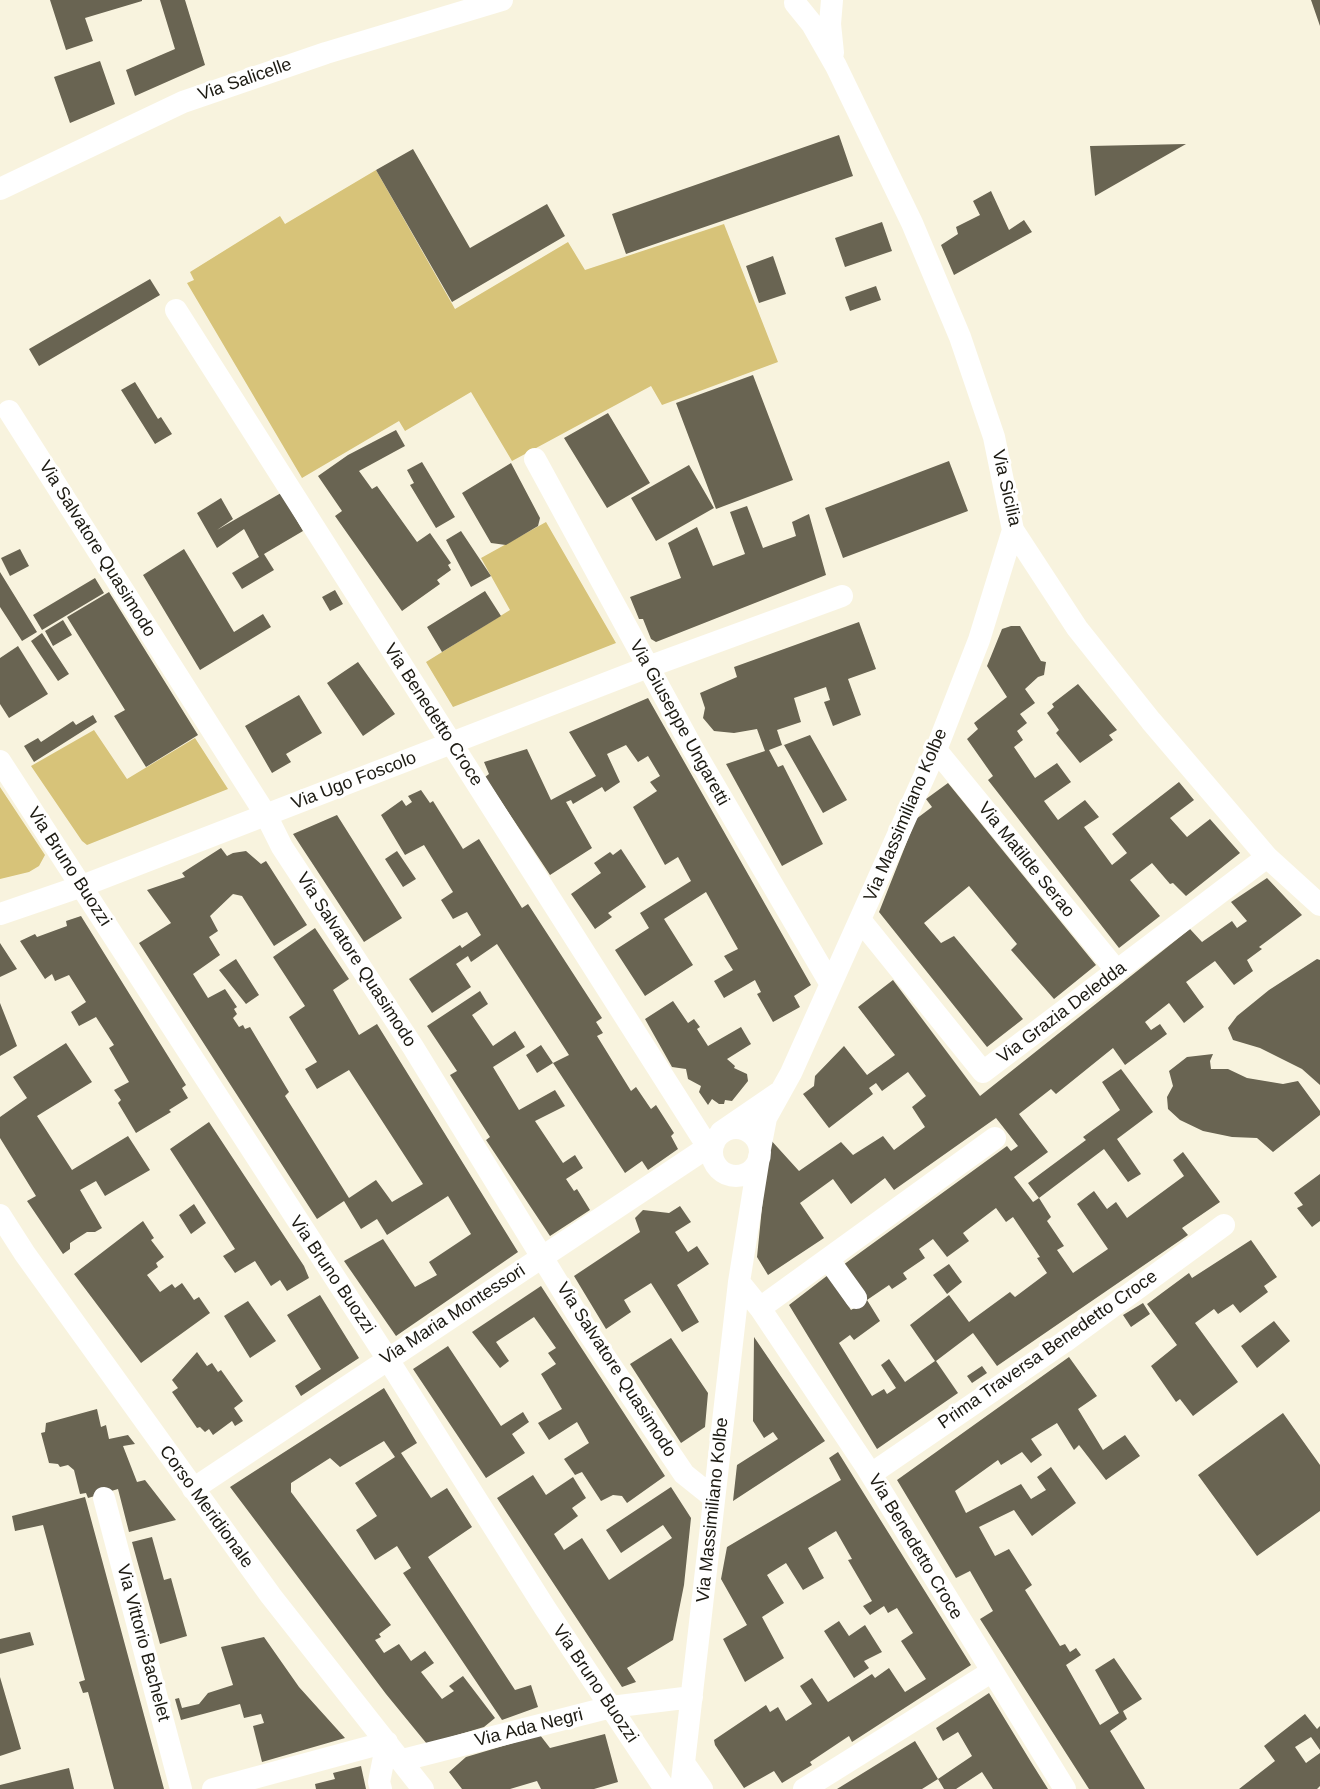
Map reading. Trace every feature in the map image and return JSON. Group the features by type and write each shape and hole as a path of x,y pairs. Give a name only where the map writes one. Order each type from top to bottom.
{"street":[{"name":"Via Salicelle","path":"0,189 183,102 326,53 502,0"},
{"path":"794,2 813,6 831,0"},
{"name":"Via Sicilia","path":"831,0 830,43 836,66"},
{"name":"Via Sicilia","path":"794,2 812,24 836,66 912,223 960,338 994,437 1013,530 1077,628 1150,721 1267,857 1320,905"},
{"name":"Via Benedetto Croce","path":"176,310 453,744 534,877 690,1119 715,1141"},
{"name":"Via Salvatore Quasimodo","path":"9,411 266,815 282,847 413,1047 588,1332 684,1474 714,1498"},
{"name":"Via Giuseppe Ungaretti","path":"535,459 648,667 830,983"},
{"name":"Via Massimiliano Kolbe","path":"681,1789 745,1230 758,1174 759,1153 766,1118 791,1072 830,983 861,921 936,750 979,640 1013,530"},
{"name":"Via Ugo Foscolo","path":"0,914 82,886 648,667 842,596"},
{"name":"Via Matilde Serao","path":"936,750 1117,971"},
{"name":"Via Bruno Buozzi","path":"0,761 387,1358 456,1470 665,1789"},
{"name":"Via Grazia Deledda","path":"861,921 983,1072 1267,857"},
{"name":"Via Massimiliano Kolbe","path":"745,1230 743,1207 735,1187 713,1158 715,1141 779,1092"},
{"path":"715,1141 738,1128 746,1130 753,1134 759,1153 756,1164 744,1174 736,1176 722,1171"},
{"path":"760,1308 994,1138"},
{"name":"Via Maria Montessori","path":"193,1489 715,1141"},
{"name":"Corso Meridionale","path":"0,1215 25,1254 271,1596 403,1760 423,1789"},
{"name":"Prima Traversa Benedetto Croce","path":"871,1474 1064,1342 1224,1225"},
{"path":"828,1259 856,1299"},
{"name":"Via Benedetto Croce","path":"739,1282 760,1308 871,1474 1065,1789"},
{"name":"Via Vittorio Bachelet","path":"104,1498 181,1789"},
{"path":"804,1789 991,1672"},
{"name":"Via Ada Negri","path":"403,1760 611,1707 692,1697"},
{"path":"213,1789 387,1742 379,1782 381,1789"},
{"path":"684,1763 702,1789"}],"shaded area":[{"path":"376,170 455,309 568,242 585,270 724,224 778,362 662,405 651,386 512,461 471,392 405,431 399,421 302,478 187,283 194,280 190,272 280,216 285,224"},
{"path":"546,522 616,643 453,707 426,662 510,610 481,558"},
{"path":"94,730 127,779 195,738 228,789 87,845 31,766"},
{"path":"0,787 45,855 39,866 29,872 0,879"}],"building":[{"path":"50,0 142,1 85,18 93,41 66,50"},
{"path":"160,0 185,0 205,65 135,96 126,70 175,49"},
{"path":"1311,0 1320,0 1320,26"},
{"path":"100,61 115,104 70,123 54,77"},
{"path":"839,135 853,176 626,254 612,214"},
{"path":"1186,144 1095,196 1090,146"},
{"path":"413,149 470,248 547,204 565,236 452,302 376,170"},
{"path":"991,191 1009,230 1024,220 1032,232 954,275 941,245 958,234 956,227 980,215 973,201"},
{"path":"882,222 892,251 845,267 835,238"},
{"path":"773,256 786,294 759,303 746,266"},
{"path":"150,279 160,295 39,366 29,349"},
{"path":"876,286 881,300 850,311 845,297"},
{"path":"753,375 793,480 716,509 676,403"},
{"path":"135,382 158,419 161,417 172,434 155,444 121,390"},
{"path":"608,413 650,483 607,508 564,438"},
{"path":"396,430 405,446 359,471 372,489 377,486 417,542 430,533 451,563 448,565 451,570 437,580 440,584 402,611 335,516 342,511 318,476 348,455"},
{"path":"949,461 968,511 843,558 825,508"},
{"path":"422,462 455,517 436,528 410,485 414,483 407,470"},
{"path":"511,463 540,518 538,526 506,545 491,543 462,493"},
{"path":"689,465 714,508 656,541 631,498"},
{"path":"281,493 303,531 264,554 274,570 242,589 232,573 259,557 244,529 217,548 197,513 221,498 233,519 217,530"},
{"path":"747,506 763,548 796,536 792,522 809,514 826,575 656,642 651,639 630,597 681,578 668,543 697,527 713,566 745,554 730,512"},
{"path":"461,531 491,576 471,587 446,540"},
{"path":"20,549 29,566 10,576 1,558"},
{"path":"184,549 234,632 263,614 271,627 200,670 143,575"},
{"path":"0,572 37,632 22,641 0,607"},
{"path":"95,578 104,593 42,630 33,615"},
{"path":"335,590 343,604 330,611 322,597"},
{"path":"485,591 501,616 442,652 427,627"},
{"path":"109,592 198,735 146,767 114,716 125,710 67,617"},
{"path":"63,620 72,635 53,646 45,631"},
{"path":"859,622 876,669 848,679 861,715 833,726 824,702 830,700 826,687 794,698 801,722 777,730 782,745 769,750 778,767 783,765 823,844 782,866 726,764 765,751 757,729 734,733 714,731 703,718 705,708 700,693 737,677 734,667"},
{"path":"1020,626 1041,661 1046,662 1044,675 1038,677 1025,689 1035,703 1020,714 1027,723 1017,731 1023,740 1014,747 1035,778 1057,763 1071,782 1044,801 1058,820 1085,800 1099,817 1084,827 1112,865 1127,853 1112,834 1179,782 1194,800 1170,818 1187,837 1210,819 1240,853 1186,896 1173,883 1170,884 1152,863 1130,880 1160,916 1119,948 988,780 993,776 967,739 978,729 974,723 1007,697 987,666 1002,629"},
{"path":"42,633 69,674 58,681 31,641"},
{"path":"18,646 48,694 9,718 0,704 0,658"},
{"path":"358,662 395,714 363,736 327,683"},
{"path":"1078,684 1117,730 1109,735 1113,740 1080,763 1056,733 1059,730 1047,713 1054,707 1052,704"},
{"path":"299,695 322,733 286,754 291,762 272,773 245,726"},
{"path":"648,698 811,985 794,996 800,1007 773,1022 757,994 761,992 755,980 724,998 714,981 733,970 724,956 738,949 706,892 664,919 693,965 645,996 615,950 649,928 640,913 691,881 678,857 665,865 633,807 657,791 650,782 660,776 648,756 638,762 626,745 607,754 620,782 605,792 602,787 573,804 571,800 566,802 592,848 550,875 485,777 489,774 484,762 527,749 551,800 596,776 569,732"},
{"path":"93,715 97,722 34,762 24,746 38,738 41,742 73,721 76,725"},
{"path":"810,735 847,800 823,813 784,745"},
{"path":"948,783 1096,965 1054,999 1011,950 1017,944 969,886 924,923 941,943 954,936 1023,1019 987,1047 879,912 916,819 932,807 926,799"},
{"path":"421,790 430,803 433,801 463,849 479,839 522,908 528,904 602,1018 596,1022 603,1033 597,1036 631,1091 636,1087 651,1109 656,1105 674,1133 671,1136 678,1149 648,1170 642,1161 625,1173 553,1063 569,1055 497,944 471,962 468,956 456,964 471,987 432,1013 409,979 460,945 462,948 481,935 467,912 453,919 441,900 453,892 424,845 405,855 381,815 402,800 406,806 412,802 408,796"},
{"path":"337,815 402,918 364,942 293,834"},
{"path":"221,848 227,856 246,851 261,864 266,861 307,925 274,946 242,896 233,894 210,916 218,931 209,937 220,955 193,974 208,998 225,989 237,1007 234,1009 237,1014 233,1018 239,1027 243,1025 245,1029 250,1027 289,1092 285,1096 349,1198 376,1180 392,1202 423,1184 349,1070 317,1089 305,1069 317,1062 289,1017 305,1006 273,957 315,928 349,979 333,990 359,1035 377,1024 518,1252 396,1336 344,1261 383,1239 415,1287 437,1275 429,1262 471,1234 448,1196 387,1235 377,1219 361,1229 344,1201 317,1219 139,943 171,923 147,890 185,877 182,873"},
{"path":"621,849 646,887 608,913 612,917 595,929 571,894 601,873 594,863 610,852 613,855"},
{"path":"397,851 416,879 403,887 385,859"},
{"path":"1267,878 1302,915 1259,947 1262,949 1247,960 1253,971 1234,985 1215,961 1186,982 1204,1007 1184,1023 1169,1003 1145,1022 1151,1030 1160,1024 1167,1034 1125,1065 1113,1048 1056,1094 1051,1089 1019,1114 1048,1152 1014,1177 1033,1202 1039,1198 1051,1217 1047,1221 1064,1246 1057,1250 1073,1273 1108,1249 1077,1204 1094,1191 1107,1209 1116,1202 1127,1218 1184,1176 1173,1160 1183,1152 1220,1202 1182,1228 1188,1235 997,1366 973,1333 936,1361 958,1393 877,1449 789,1305 828,1275 851,1310 867,1300 843,1265 1007,1146 1011,1151 1018,1146 996,1118 894,1190 885,1178 851,1204 833,1179 800,1203 824,1238 768,1275 757,1257 769,1138 799,1171 841,1142 853,1155 883,1136 894,1150 925,1127 912,1107 926,1096 908,1072 882,1091 876,1083 869,1088 873,1094 829,1128 803,1094 814,1086 815,1076 844,1046 867,1075 895,1055 858,1007 893,980 980,1096 1190,929 1202,942 1232,921 1237,928 1247,921 1231,902","holes":["996,1208 1006,1222 1013,1217 1040,1257 1037,1258 1047,1273 1015,1297 1010,1292 969,1322 949,1295 910,1325 935,1361 905,1382 889,1359 881,1365 896,1388 887,1394 884,1389 872,1396 839,1343 850,1335 854,1340 880,1321 867,1300 889,1285 892,1289 907,1279 903,1273 925,1258 919,1249 933,1239 947,1257 969,1241 963,1233"]},
{"path":"81,916 186,1085 182,1088 188,1098 169,1110 171,1112 136,1133 118,1103 121,1100 114,1090 129,1082 109,1048 114,1045 96,1017 79,1026 71,1012 86,1002 69,975 55,981 52,974 45,979 20,941 35,934 37,937 67,926 66,921"},
{"path":"0,943 17,969 0,977"},
{"path":"236,959 259,995 246,1004 219,970"},
{"path":"1317,959 1320,960 1320,1085 1302,1069 1260,1048 1233,1040 1228,1028 1237,1016 1269,990"},
{"path":"480,991 488,1004 472,1015 493,1046 515,1031 525,1047 493,1067 519,1110 555,1090 565,1106 535,1121 563,1163 575,1155 583,1168 566,1179 574,1191 577,1189 590,1210 550,1236 486,1140 490,1137 450,1075 457,1071 427,1026"},
{"path":"673,1001 688,1023 694,1019 700,1027 697,1029 708,1046 741,1027 751,1044 727,1059 735,1066 734,1068 747,1074 748,1081 732,1101 725,1100 724,1104 719,1104 712,1099 708,1105 699,1092 701,1086 688,1079 686,1069 672,1067 645,1019"},
{"path":"0,1003 17,1046 0,1056"},
{"path":"66,1043 92,1082 37,1116 72,1170 128,1136 150,1170 105,1196 96,1181 80,1190 102,1228 95,1232 87,1232 70,1243 70,1249 63,1254 27,1201 36,1196 0,1138 0,1117 27,1098 13,1077"},
{"path":"541,1045 553,1063 537,1073 526,1055"},
{"path":"1213,1054 1210,1061 1211,1069 1228,1069 1247,1078 1283,1084 1298,1081 1320,1111 1320,1115 1273,1152 1257,1138 1232,1137 1203,1131 1180,1120 1168,1109 1167,1097 1173,1086 1169,1071 1187,1057"},
{"path":"1121,1069 1153,1112 1117,1139 1141,1174 1128,1182 1104,1149 1039,1198 1028,1183 1086,1140 1083,1137 1120,1110 1102,1082"},
{"path":"209,1122 304,1266 309,1278 287,1291 280,1280 271,1286 255,1261 235,1273 223,1256 235,1249 170,1149"},
{"path":"1320,1174 1320,1221 1312,1227 1297,1208 1303,1205 1294,1193"},
{"path":"194,1204 206,1223 191,1234 179,1215"},
{"path":"680,1206 691,1222 675,1232 688,1252 697,1246 709,1264 677,1285 699,1322 682,1332 651,1283 624,1300 631,1312 606,1329 574,1276 640,1232 635,1218 643,1210 669,1213"},
{"path":"143,1221 154,1238 151,1240 164,1257 156,1263 158,1267 147,1275 160,1292 172,1284 175,1288 182,1283 194,1300 199,1297 210,1313 141,1363 74,1274"},
{"path":"1251,1240 1277,1277 1264,1286 1268,1292 1240,1313 1233,1304 1218,1314 1214,1309 1195,1323 1238,1382 1193,1416 1180,1399 1176,1402 1151,1366 1177,1345 1147,1304 1189,1273 1192,1278"},
{"path":"949,1264 962,1282 947,1294 933,1275"},
{"path":"541,1286 665,1476 627,1503 622,1496 613,1495 601,1501 582,1472 575,1475 564,1459 589,1443 577,1422 549,1440 538,1423 562,1409 541,1374 556,1364 548,1353 556,1348 534,1317 496,1342 509,1361 500,1368 472,1332"},
{"path":"320,1295 359,1358 301,1396 295,1386 321,1369 287,1315"},
{"path":"248,1301 276,1341 250,1358 224,1316"},
{"path":"1143,1303 1150,1314 1131,1327 1123,1315"},
{"path":"1274,1321 1290,1341 1257,1368 1241,1346"},
{"path":"754,1337 825,1441 733,1501 737,1465 778,1439 773,1432 764,1438 753,1421"},
{"path":"671,1338 708,1393 705,1427 681,1443 630,1364"},
{"path":"448,1346 501,1426 523,1412 529,1422 512,1434 525,1453 486,1478 413,1369"},
{"path":"197,1352 207,1366 212,1363 218,1372 221,1370 243,1401 234,1408 243,1421 235,1426 232,1421 213,1435 209,1429 205,1432 200,1427 197,1428 172,1392 178,1388 172,1380"},
{"path":"1069,1357 1097,1396 1078,1409 1103,1450 1125,1435 1140,1456 1106,1480 1079,1445 1074,1450 1057,1423 1031,1439 1042,1455 1031,1463 1022,1452 1001,1465 998,1460 955,1491 966,1513 1021,1484 1031,1499 1046,1490 1037,1477 1051,1467 1076,1503 1032,1536 1014,1510 979,1527 995,1556 1009,1549 1032,1585 1025,1590 1060,1646 1065,1644 1070,1652 1076,1648 1081,1655 1066,1665 1100,1725 1119,1713 1095,1670 1114,1658 1142,1699 1123,1711 1127,1719 1110,1731 1145,1789 1089,1789 980,1619 993,1611 970,1571 956,1578 897,1480"},
{"path":"982,1366 987,1373 972,1383 967,1376"},
{"path":"384,1388 417,1443 401,1453 431,1498 447,1488 472,1527 428,1557 515,1690 531,1685 538,1707 502,1720 403,1573 411,1568 397,1546 375,1560 356,1530 377,1516 355,1483 395,1457 384,1441 340,1467 330,1458 291,1483 291,1492 391,1625 379,1634 381,1637 375,1640 384,1653 399,1644 411,1661 425,1651 434,1663 421,1672 442,1699 454,1691 449,1686 463,1676 495,1718 484,1727 427,1744 386,1694 230,1487"},
{"path":"97,1409 101,1427 106,1425 109,1439 128,1435 135,1444 123,1446 137,1482 145,1480 176,1520 129,1532 118,1489 88,1498 86,1493 80,1494 74,1470 68,1465 60,1467 58,1464 49,1463 41,1433 45,1432 46,1423"},
{"path":"1283,1413 1320,1465 1320,1511 1257,1556 1198,1475"},
{"path":"838,1452 971,1665 852,1742 849,1736 810,1762 812,1765 782,1783 774,1771 744,1788 715,1745 714,1740 766,1705 770,1712 778,1707 786,1721 812,1704 800,1686 812,1678 828,1702 872,1674 875,1678 889,1668 905,1692 926,1679 901,1641 913,1633 897,1608 888,1613 884,1606 870,1615 863,1606 872,1601 848,1560 852,1559 836,1531 808,1548 824,1578 803,1590 786,1563 767,1575 784,1603 762,1617 784,1658 745,1682 723,1639 747,1625 721,1579 727,1547 841,1480 829,1458"},
{"path":"533,1475 546,1495 573,1477 586,1498 572,1508 578,1516 554,1534 564,1550 582,1538 609,1580 672,1538 663,1525 621,1553 606,1530 671,1487 691,1518 684,1585 673,1640 627,1668 636,1682 622,1687 497,1498"},
{"path":"85,1497 164,1789 114,1789 88,1692 83,1693 79,1682 85,1680 43,1525 15,1531 12,1516"},
{"path":"152,1537 164,1580 171,1578 187,1636 160,1644 132,1542"},
{"path":"839,1621 849,1636 865,1625 882,1652 864,1661 869,1668 854,1678 824,1631"},
{"path":"30,1632 34,1645 0,1654 0,1639"},
{"path":"264,1637 299,1687 345,1738 262,1762 253,1726 264,1723 261,1714 244,1718 240,1704 181,1720 175,1699 179,1698 182,1708 199,1704 208,1693 233,1685 221,1647"},
{"path":"0,1677 21,1749 0,1756"},
{"path":"989,1693 1048,1789 993,1789 982,1772 956,1789 944,1789 938,1779 972,1756 958,1732 943,1741 936,1728"},
{"path":"1305,1714 1317,1729 1320,1726 1320,1750 1311,1737 1295,1747 1306,1763 1320,1753 1320,1786 1317,1789 1239,1789 1275,1761 1264,1746"},
{"path":"605,1734 618,1782 594,1789 541,1789 537,1781 510,1789 462,1789 449,1772 466,1757 540,1735 550,1748"},
{"path":"915,1741 938,1779 922,1789 837,1789"},
{"path":"361,1766 366,1789 316,1789 315,1784 335,1779 333,1773"},
{"path":"69,1768 74,1789 0,1789 0,1785"}]}
